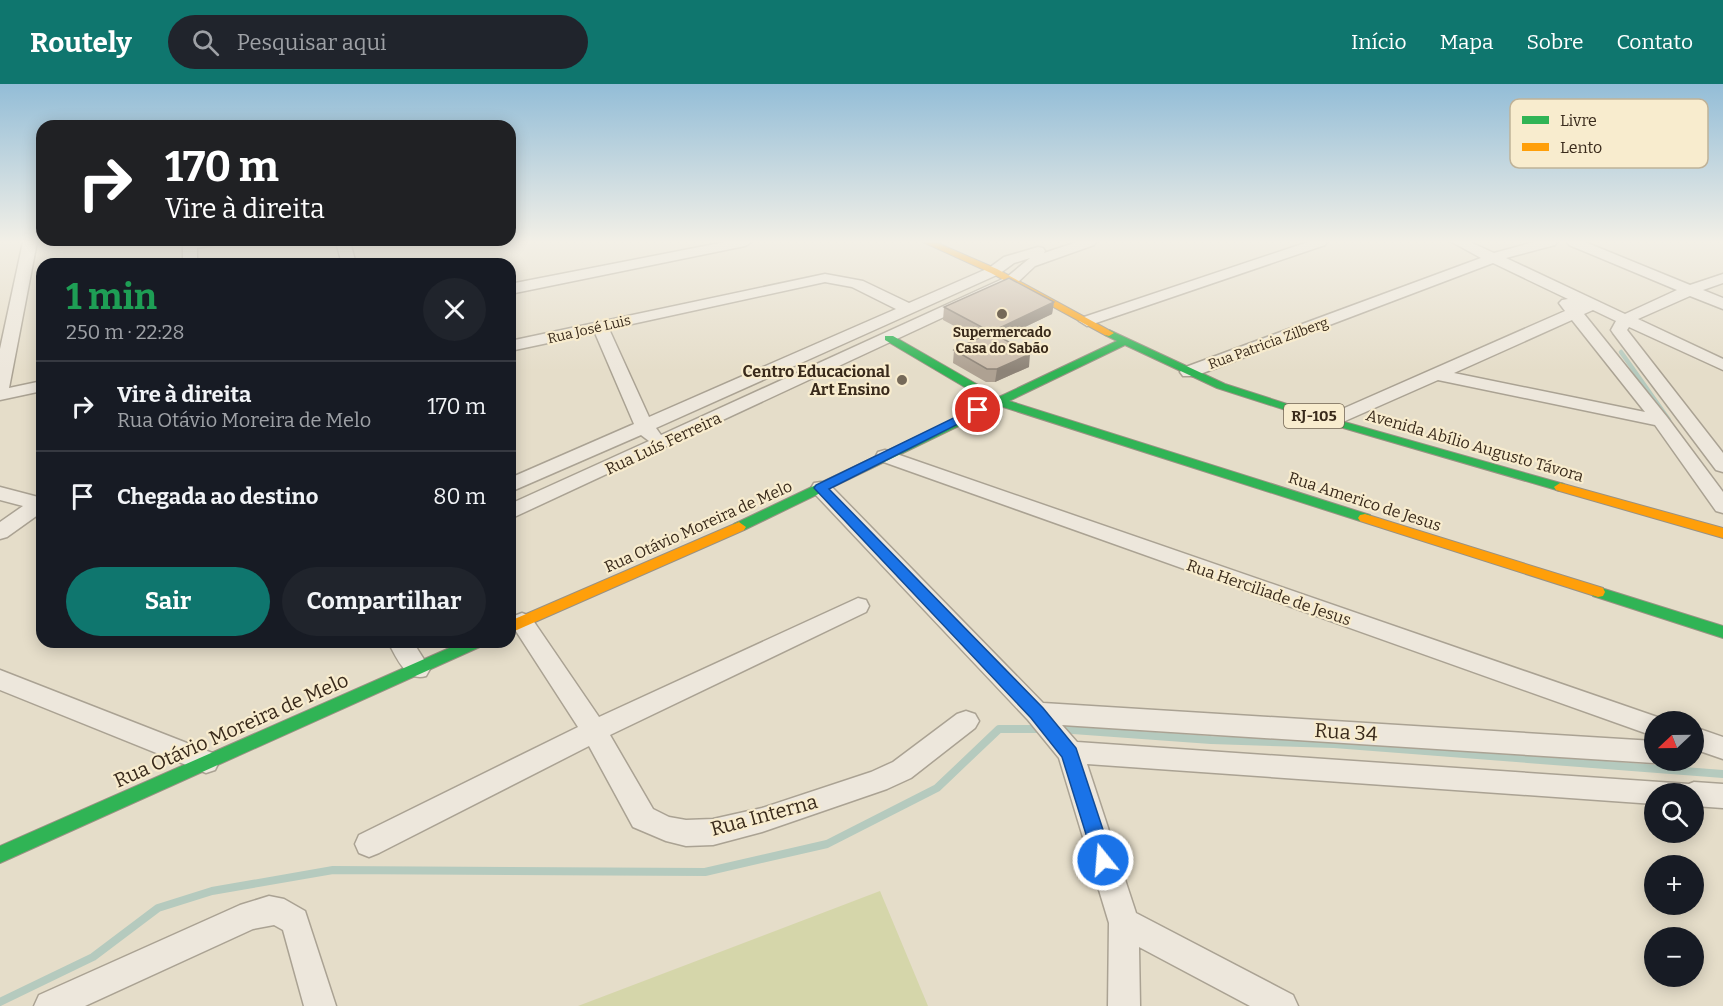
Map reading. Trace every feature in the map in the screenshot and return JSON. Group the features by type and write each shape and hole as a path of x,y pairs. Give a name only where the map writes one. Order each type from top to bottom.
{"street":[{"path":"0,389 21,285"},
{"name":"Rua José Luis","path":"516,345 799,285"},
{"name":"Rua José Luis","path":"857,285 906,317"},
{"name":"Rua Luís Ferreira","path":"516,509 890,338 906,317 967,285"},
{"name":"Rua Luís Ferreira","path":"516,483 906,317 998,285"},
{"name":"Avenida Abílio Augusto Távora","path":"1021,285 1125,341 1189,372 1246,395 1723,533"},
{"path":"1086,321 1197,285"},
{"name":"Rua Patricia Zilberg","path":"1189,372 1424,285"},
{"path":"1550,285 1723,365"},
{"path":"1678,285 1723,304"},
{"path":"1704,285 1624,320 1619,327 1621,333 1723,466"},
{"path":"1556,288 1661,421 1723,506"},
{"path":"1330,421 1592,305"},
{"path":"600,326 644,427 661,444"},
{"name":"Rua Americo de Jesus","path":"890,338 997,400 1723,632"},
{"name":"Rua Otávio Moreira de Melo","path":"516,624 706,543 997,400 1125,341"},
{"path":"1436,374 1661,421"},
{"path":"0,395 36,389"},
{"name":"Rua Herciliade de Jesus","path":"885,456 1644,723"},
{"path":"821,488 1041,718 1067,750 1124,923 1124,1006"},
{"path":"0,493 36,504"},
{"path":"0,532 36,508"},
{"path":"369,844 594,731 858,606"},
{"name":"Rua Interna","path":"516,624 594,731 642,818 666,829 695,833 713,832 762,820 885,779 902,770 966,721"},
{"path":"404,648 418,669"},
{"name":"Rua Otávio Moreira de Melo","path":"0,855 464,648"},
{"path":"0,680 206,762"},
{"path":"1610,711 1610,749"},
{"name":"Rua 34","path":"1041,718 1644,751"},
{"path":"1704,741 1723,748"},
{"path":"1067,750 1644,791"},
{"path":"1704,755 1723,756"},
{"path":"1704,795 1723,796"},
{"path":"50,1006 250,915 271,910 285,911 295,921 320,1006"},
{"path":"1124,923 1282,1006"}],"green space":[{"path":"880,891 928,1006 578,1006"}],"building":[{"name":"Supermercado Casa do Sabão","path":"993,285 1022,285 1054,302 991,332 944,307"},
{"path":"991,332 1030,354 997,369 987,369 954,350"}],"waterway":[{"path":"1621,352 1669,420"},
{"path":"0,1002 93,957 158,908 212,891 333,870 705,872 827,844 937,788 999,729 1043,729"},
{"path":"1059,729 1211,740 1334,744 1723,774"}],"traffic: fast":[{"path":"1109,333 1221,386 1330,421 1560,487"},
{"path":"889,338 997,401 1365,518"},
{"path":"739,527 1125,341"},
{"path":"1598,592 1723,632"},
{"path":"0,855 464,648"}],"traffic: slow":[{"path":"1020,285 1109,333"},
{"path":"1560,487 1723,533"},
{"path":"1365,518 1598,592"},
{"path":"516,624 739,527"}],"place":[{"name":"Supermercado Casa do Sabão","path":"1002,314"},
{"name":"Centro Educacional Art Ensino","path":"902,380"}],"route":[{"path":"978,410 821,488 1037,713 1070,753 1103,860"}]}
